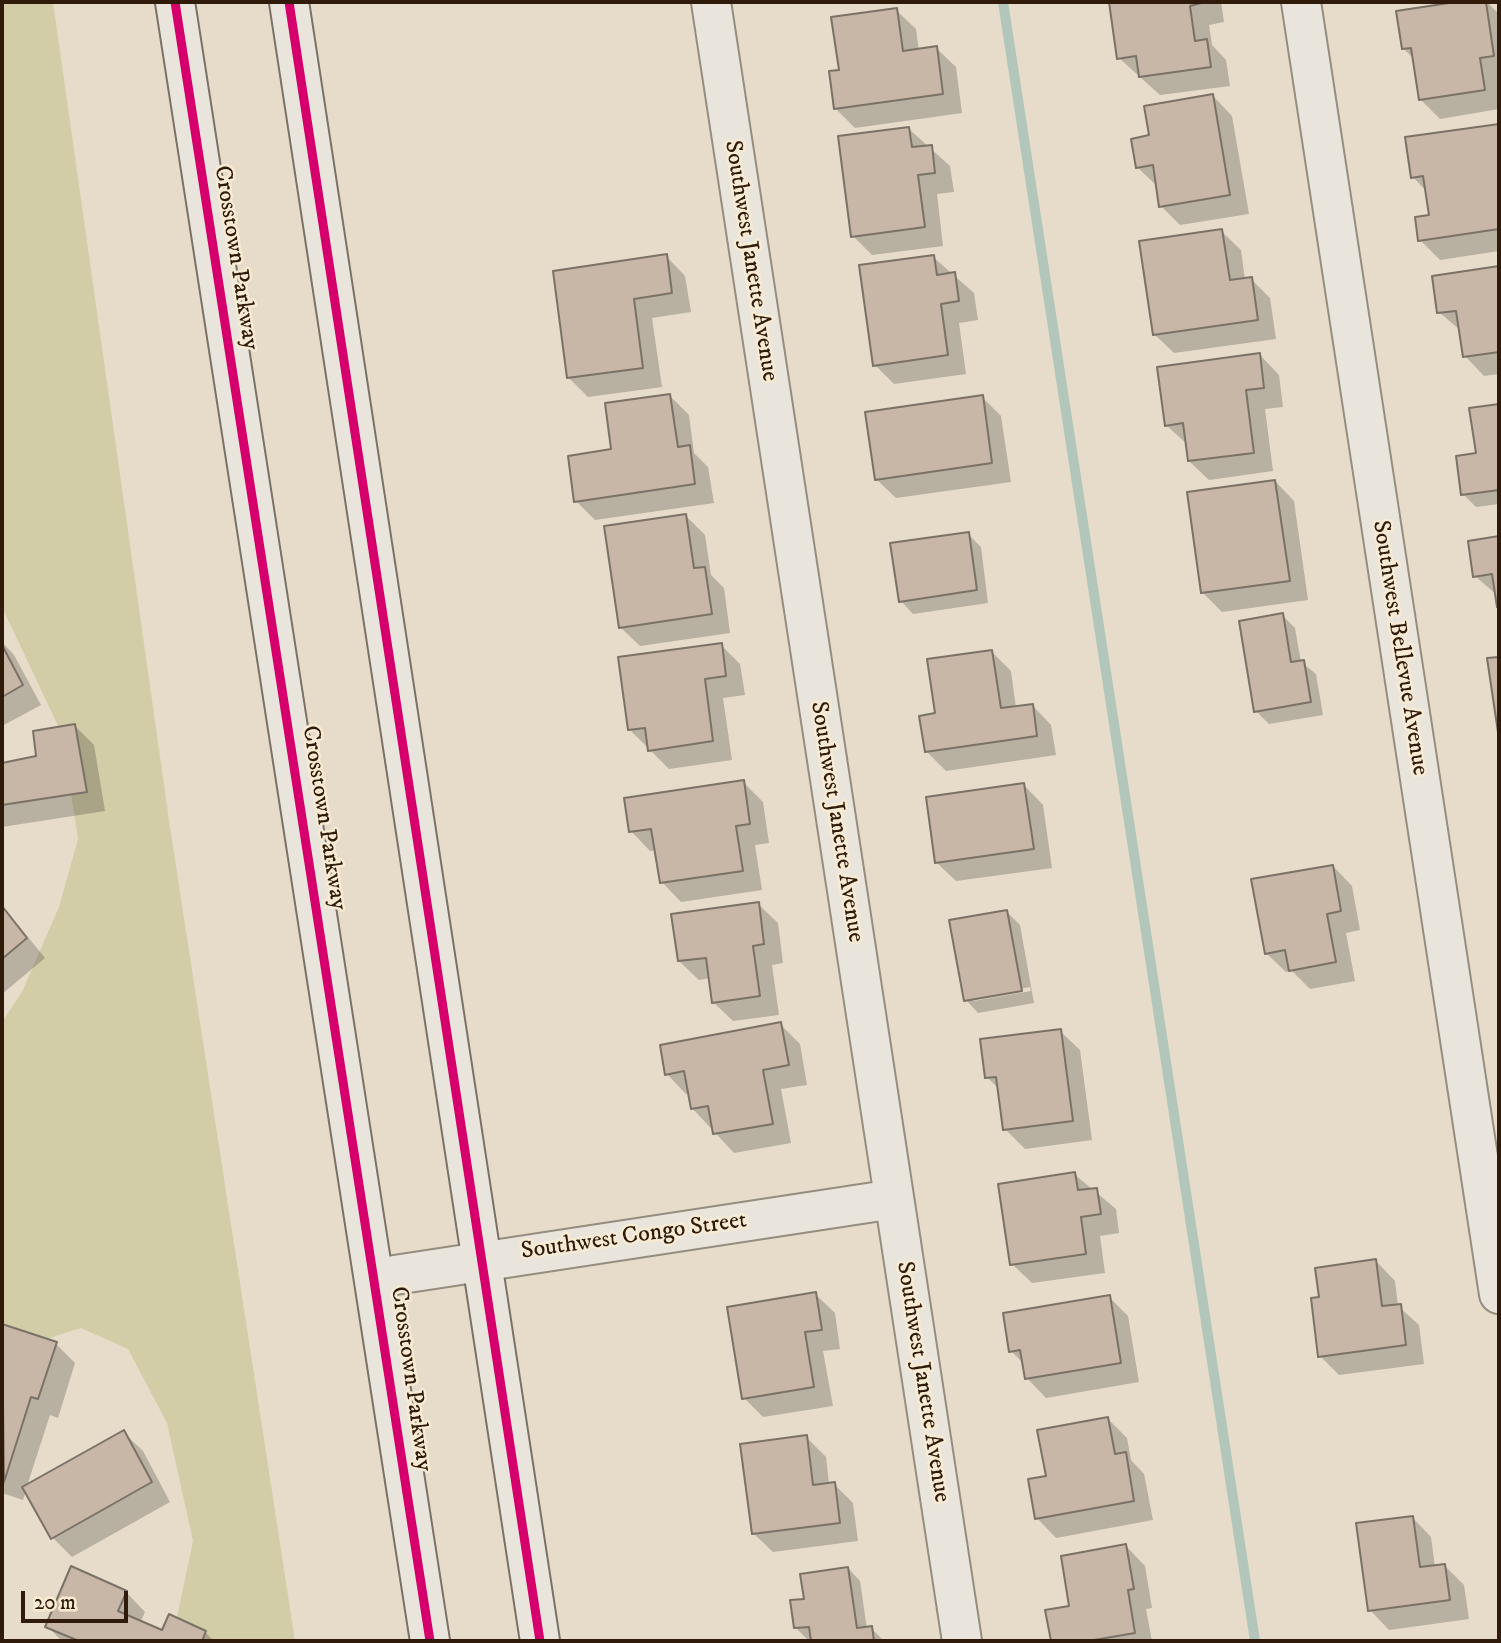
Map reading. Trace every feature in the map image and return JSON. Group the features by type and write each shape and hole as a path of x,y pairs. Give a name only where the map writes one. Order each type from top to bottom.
{"street":[{"name":"Crosstown Parkway","path":"175,2 376,1278 430,1641"},
{"path":"289,2 484,1259 540,1641"},
{"name":"Southwest Janette Avenue","path":"711,2 961,1641"},
{"name":"Southwest Bellevue Avenue","path":"1301,2 1483,1100 1499,1294"},
{"name":"Southwest Congo Street","path":"376,1278 484,1259 894,1199"}],"shaded area":[{"path":"2,2 53,2 170,827 295,1641 172,1641 193,1541 167,1423 128,1349 81,1328 33,1343 2,1368 2,1022 22,992 59,907 78,839 62,734 2,607"}],"building":[{"path":"1109,2 1205,2 1190,6 1195,41 1207,39 1211,67 1139,77 1136,56 1117,59"},
{"path":"1456,2 1486,2 1494,56 1480,58 1485,90 1419,100 1411,48 1402,49 1396,11"},
{"path":"897,8 903,51 937,46 943,94 834,109 829,71 839,70 831,17"},
{"path":"1213,94 1230,195 1159,207 1153,165 1136,168 1131,139 1149,135 1144,106"},
{"path":"1499,124 1499,229 1418,241 1415,217 1429,215 1423,176 1411,178 1405,137"},
{"path":"909,127 912,147 932,145 935,173 918,175 925,227 851,237 838,136"},
{"path":"1222,229 1230,280 1252,277 1258,320 1153,335 1139,241"},
{"path":"667,254 672,293 634,299 643,368 567,378 553,271"},
{"path":"934,255 937,275 955,272 959,301 941,304 948,355 873,366 859,265"},
{"path":"1499,266 1499,352 1463,357 1456,311 1437,313 1432,276"},
{"path":"1260,353 1264,388 1246,390 1254,453 1188,461 1183,423 1165,426 1157,367"},
{"path":"670,394 678,447 690,445 695,484 574,502 568,456 611,449 605,403"},
{"path":"983,395 992,463 875,480 865,412"},
{"path":"1499,404 1499,490 1461,495 1456,456 1476,453 1469,408"},
{"path":"1275,480 1290,581 1201,593 1187,492"},
{"path":"686,514 694,568 705,567 712,614 619,628 604,526"},
{"path":"969,532 977,590 899,602 890,543"},
{"path":"1499,536 1497,607 1492,574 1473,577 1468,541"},
{"path":"1283,613 1291,662 1304,660 1311,702 1254,712 1239,621"},
{"path":"722,643 726,676 705,679 713,741 648,751 645,728 628,730 618,657"},
{"path":"2,645 23,685 2,697"},
{"path":"992,650 1001,708 1033,704 1037,736 925,752 919,716 935,713 927,659"},
{"path":"1499,657 1499,739 1487,658"},
{"path":"75,724 87,792 2,805 2,763 36,756 33,731"},
{"path":"744,780 750,824 736,826 743,871 660,883 651,829 629,832 624,798"},
{"path":"1024,783 1034,849 935,863 926,797"},
{"path":"1333,865 1341,911 1327,914 1336,962 1289,971 1285,950 1265,954 1251,879"},
{"path":"759,902 764,944 753,946 760,996 712,1003 706,958 678,961 671,914"},
{"path":"2,906 27,938 2,959"},
{"path":"1007,910 1022,991 964,1001 949,920"},
{"path":"781,1022 789,1065 763,1070 773,1124 713,1134 708,1106 691,1109 684,1071 665,1075 660,1045"},
{"path":"1061,1029 1073,1121 1003,1130 996,1077 985,1078 980,1039"},
{"path":"1075,1172 1078,1190 1097,1188 1101,1214 1081,1217 1086,1254 1010,1265 998,1184"},
{"path":"1376,1259 1382,1306 1401,1304 1406,1345 1318,1357 1311,1298 1319,1297 1315,1268"},
{"path":"816,1292 822,1330 805,1332 814,1387 742,1399 727,1307"},
{"path":"1110,1295 1121,1363 1025,1379 1020,1350 1009,1352 1003,1313"},
{"path":"2,1324 57,1342 38,1399 31,1397 4,1482"},
{"path":"1108,1417 1115,1454 1126,1452 1134,1501 1035,1519 1028,1479 1046,1476 1037,1430"},
{"path":"124,1430 152,1482 51,1539 22,1487"},
{"path":"807,1435 813,1485 835,1482 840,1523 752,1534 740,1444"},
{"path":"1413,1516 1420,1567 1445,1564 1450,1600 1368,1611 1356,1523"},
{"path":"1126,1544 1134,1589 1128,1590 1135,1633 1088,1641 1051,1641 1045,1610 1069,1606 1061,1556"},
{"path":"71,1566 127,1591 118,1611 162,1630 169,1614 206,1631 202,1641 79,1641 45,1627"},
{"path":"848,1567 857,1628 872,1626 874,1641 811,1641 809,1627 794,1628 790,1600 804,1599 800,1574"}],"waterway":[{"path":"1003,2 1255,1641"}],"cycle path":[{"path":"175,2 430,1641"},
{"path":"289,2 540,1641"}]}
